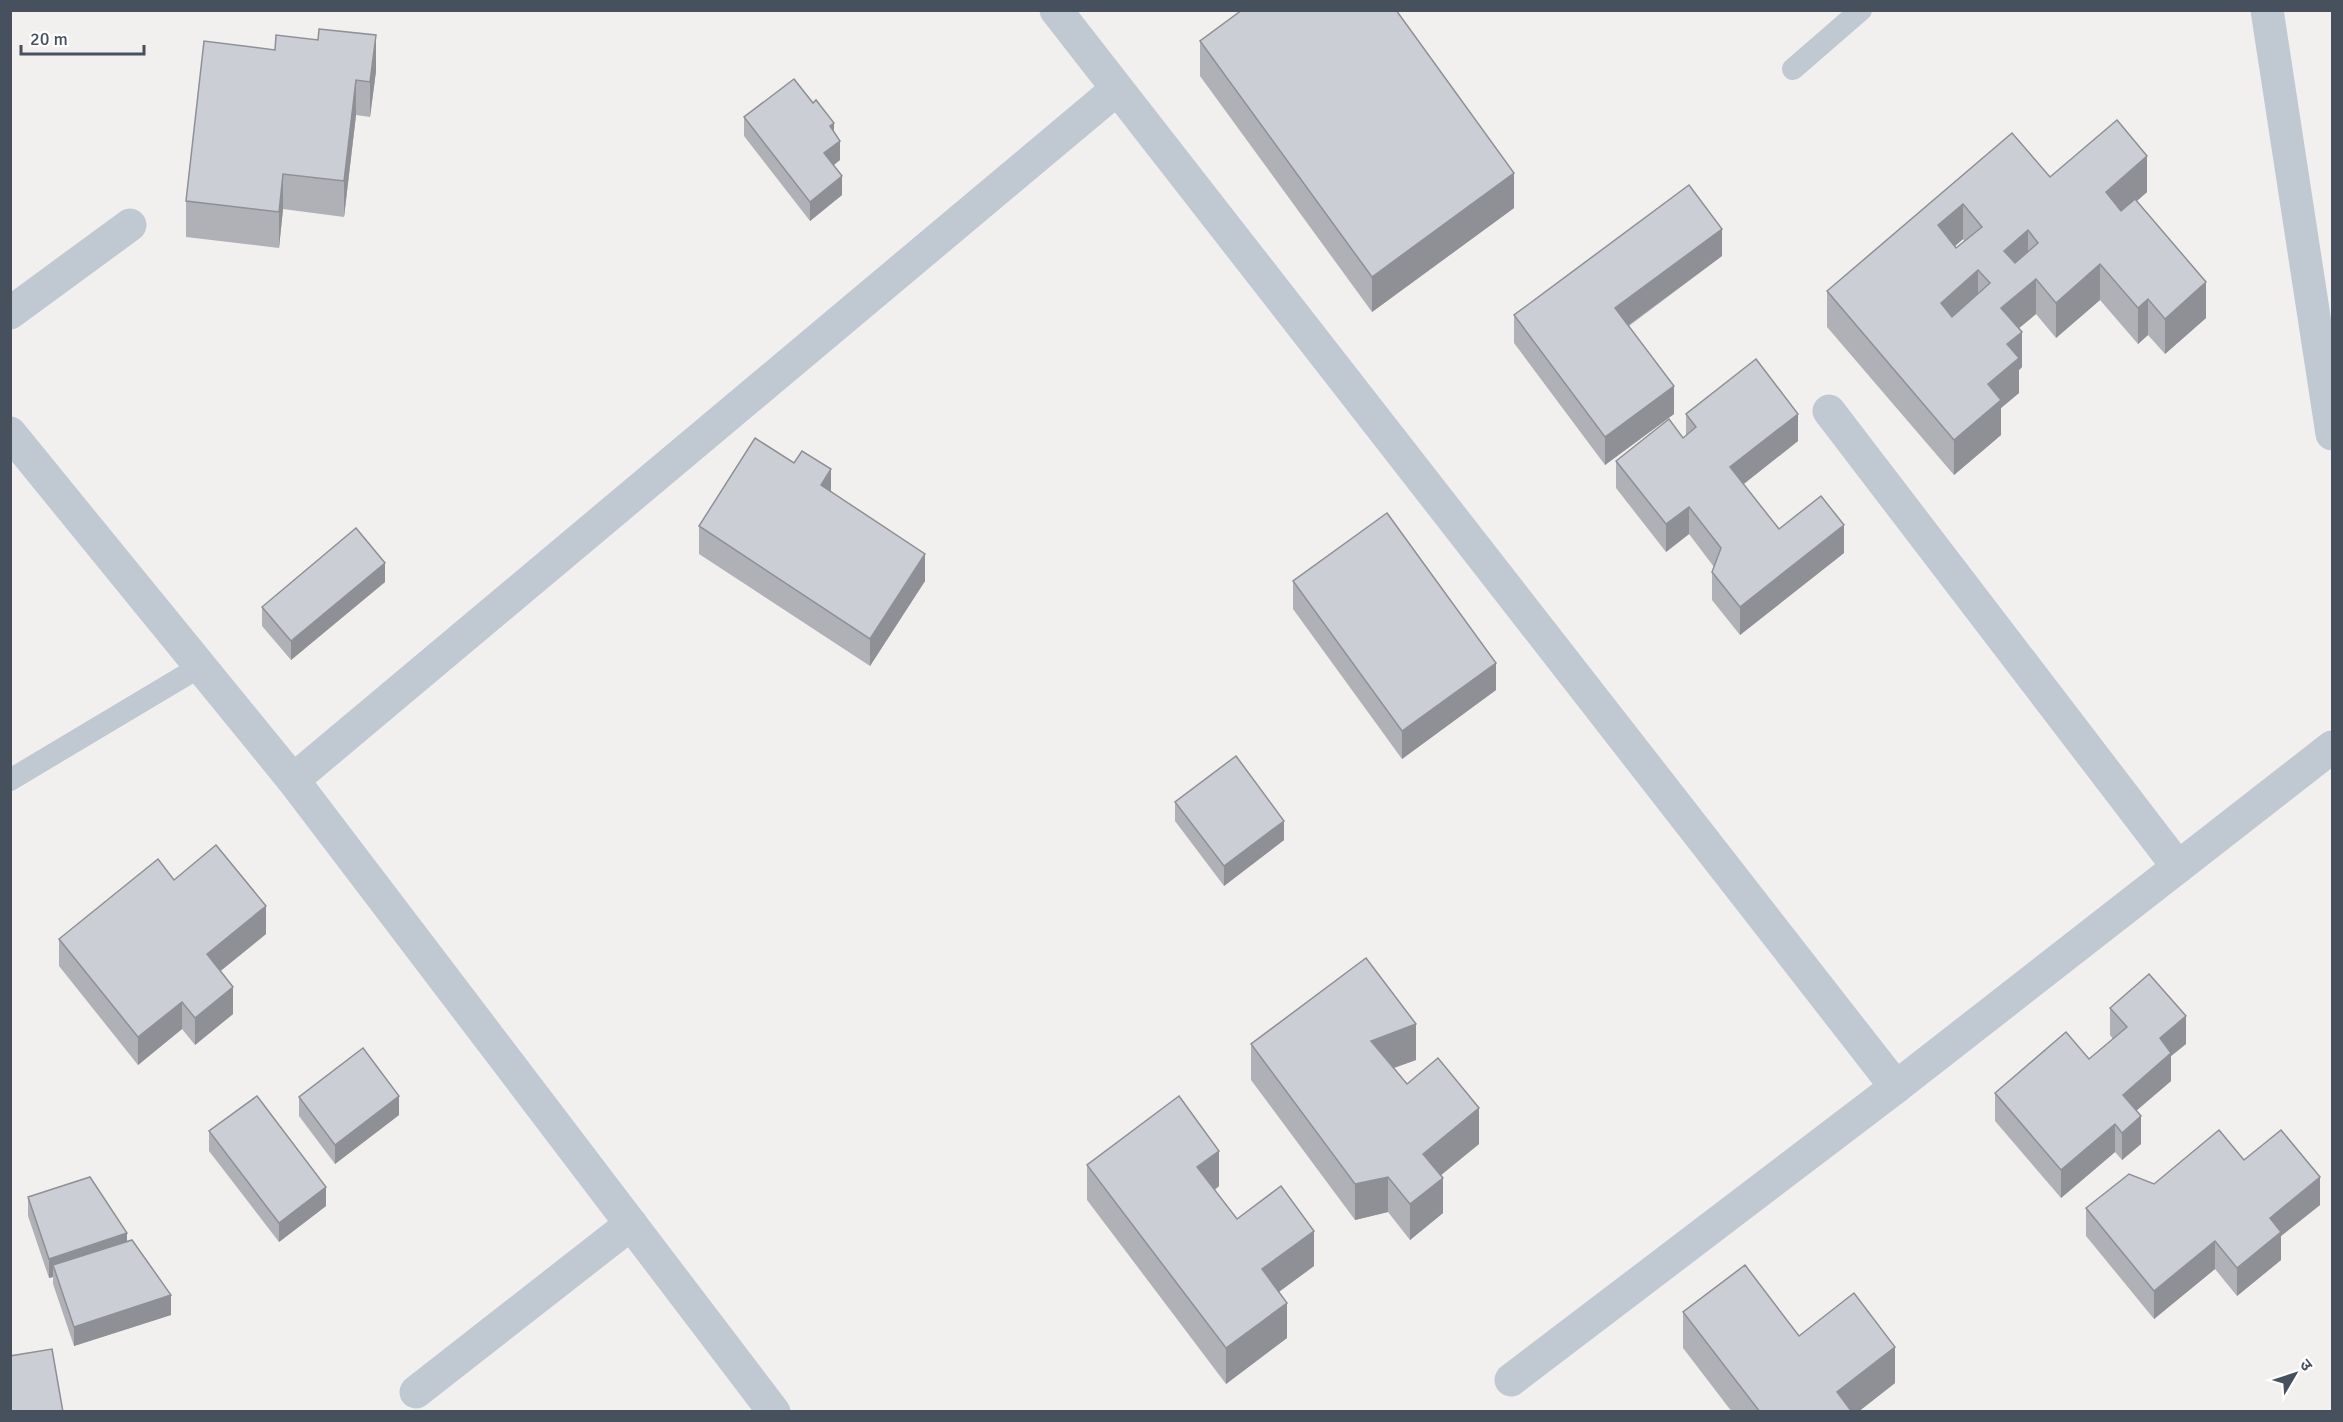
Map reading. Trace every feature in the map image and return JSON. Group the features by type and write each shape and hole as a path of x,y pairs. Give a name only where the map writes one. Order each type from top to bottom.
{"street":[{"path":"1056,10 1896,1087"},
{"path":"2267,10 2332,434"},
{"path":"293,780 1117,89"},
{"path":"10,313 130,225"},
{"path":"1829,411 2178,867"},
{"path":"10,433 293,780 631,1224 764,1408"},
{"path":"1511,1380 1896,1087 2332,747"},
{"path":"416,1392 631,1224"}],"lane":[{"path":"1792,69 1861,10"},
{"path":"10,780 201,666"}],"building":[{"path":"1242,10 1396,10 1514,173 1372,277 1200,41"},
{"path":"319,29 376,35 370,82 356,80 344,181 283,174 279,212 186,201 204,41 275,50 276,35 318,40"},
{"path":"794,79 813,103 816,100 834,123 830,126 840,141 824,153 842,176 810,202 744,117"},
{"path":"2117,120 2147,156 2106,192 2121,211 2135,199 2206,282 2165,319 2148,299 2138,308 2100,264 2056,303 2036,279 2001,308 2022,332 2007,344 2019,358 1988,384 2001,400 1954,440 1827,291 2012,133 2050,177","holes":["1963,204 1982,227 1956,248 1938,225","2028,230 2038,243 2015,263 2004,251","1978,270 1990,283 1952,317 1941,303"]},
{"path":"1689,185 1722,229 1615,308 1674,386 1605,437 1514,315"},
{"path":"1756,359 1798,414 1730,467 1779,529 1821,496 1844,525 1740,607 1712,572 1721,548 1689,507 1666,524 1616,461 1669,419 1683,438 1696,427 1686,414"},
{"path":"755,438 794,463 802,451 831,469 821,485 925,554 870,639 699,526"},
{"path":"1387,513 1496,663 1402,731 1293,581"},
{"path":"356,528 385,563 291,641 262,607"},
{"path":"1236,756 1284,821 1224,866 1175,802"},
{"path":"216,845 266,906 207,954 233,987 195,1018 182,1002 138,1037 59,939 158,859 174,880"},
{"path":"1366,958 1416,1024 1371,1041 1407,1084 1438,1058 1479,1108 1423,1154 1443,1178 1410,1204 1388,1177 1355,1184 1251,1044"},
{"path":"2149,974 2186,1016 2160,1038 2171,1053 2123,1095 2141,1116 2122,1133 2115,1124 2061,1170 1995,1093 2066,1032 2089,1059 2127,1027 2110,1008"},
{"path":"363,1048 399,1096 335,1145 299,1097"},
{"path":"257,1096 326,1187 279,1223 209,1131"},
{"path":"1179,1096 1219,1151 1197,1167 1237,1219 1281,1186 1314,1231 1262,1269 1287,1303 1226,1348 1087,1165"},
{"path":"2219,1130 2244,1160 2281,1130 2320,1177 2270,1218 2281,1232 2237,1268 2215,1241 2154,1291 2086,1208 2129,1174 2154,1184"},
{"path":"90,1177 127,1233 49,1259 28,1197"},
{"path":"132,1240 171,1295 74,1327 53,1265"},
{"path":"1745,1265 1799,1336 1854,1293 1895,1347 1837,1392 1852,1412 1760,1412 1683,1312"},
{"path":"52,1349 63,1412 10,1412 10,1356"}]}
